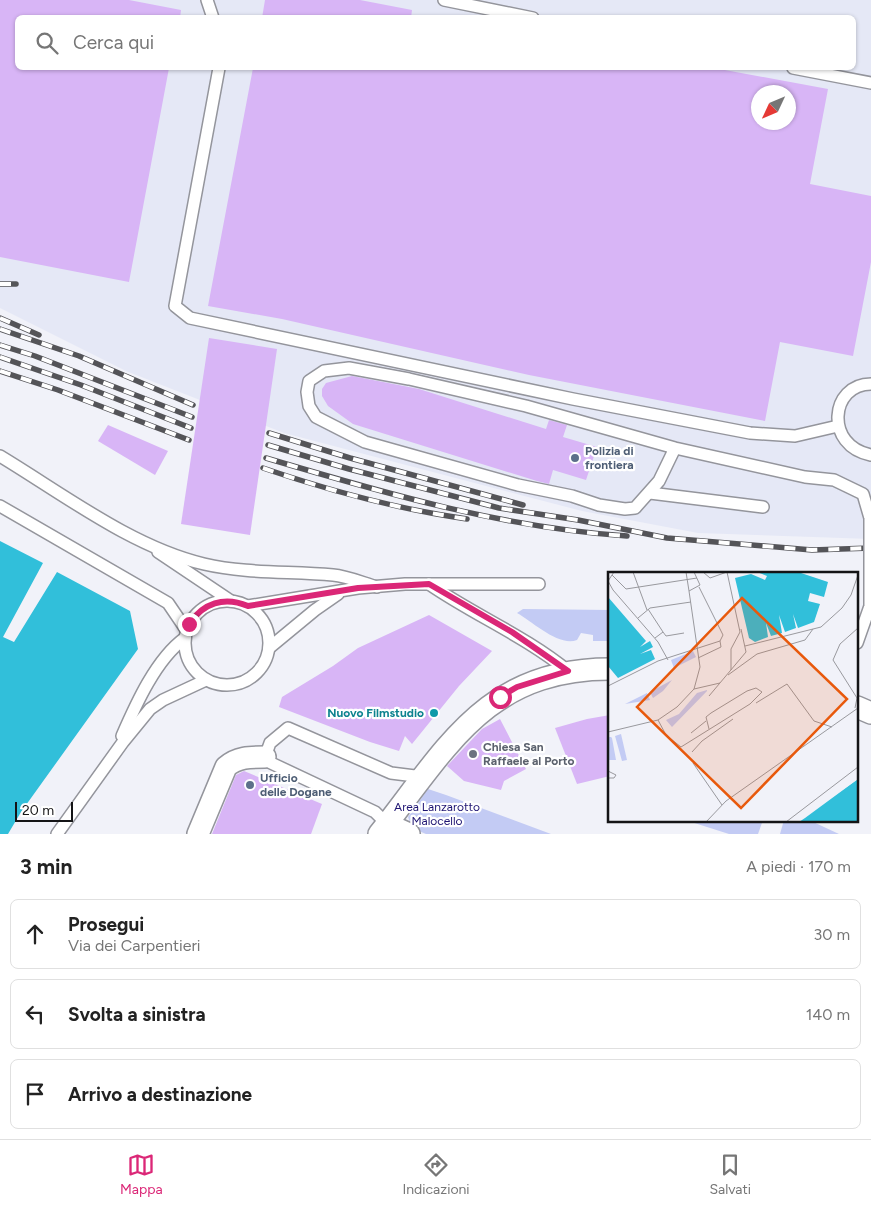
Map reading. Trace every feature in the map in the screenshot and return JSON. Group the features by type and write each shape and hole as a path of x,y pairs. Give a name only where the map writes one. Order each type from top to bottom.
{"street":[{"path":"409,834 383,829 454,738 500,697 517,687 568,671 608,669"},
{"path":"858,708 871,714"},
{"path":"198,834 226,767 230,762 244,757 265,757"}],"lane":[{"path":"207,0 212,15"},
{"path":"444,0 518,15"},
{"path":"219,70 175,306 190,318 573,399 750,433 795,436 838,426"},
{"path":"803,70 871,83"},
{"path":"675,448 666,470 650,493 635,508 625,509 599,505 572,496 518,485 365,442 316,417 309,406 308,381 324,371 349,368 383,374 516,404 675,448 805,477 834,480 863,494 870,518 870,606 858,640"},
{"path":"871,384 856,388 848,394 838,415 838,426 842,437 850,447 860,453 871,455"},
{"path":"0,456 139,539 231,601 248,606 377,587 429,584 539,584"},
{"path":"650,493 763,507"},
{"path":"0,506 168,603 186,634 189,662 194,670 206,680 222,686 246,681 258,672 264,664 269,648 265,624 248,606"},
{"path":"139,539 203,564 239,571 335,575 377,587"},
{"path":"429,584 527,642 568,671"},
{"path":"269,648 315,610 341,592"},
{"path":"114,754 135,707 162,662 186,634 193,618 204,608 217,602 231,601"},
{"path":"57,834 114,754 150,709 163,700 206,680"},
{"path":"383,829 375,812 271,764 265,757 270,743 288,728 391,773 423,777"}],"shaded area":[{"path":"0,0 871,0 871,539 698,533 582,511 284,433 126,371 0,308"}],"green space":[{"path":"523,609 608,610 608,641 593,641 593,635 581,633 577,640 562,640 546,633 517,613"},
{"name":"Area Lanzarotto Malocello","path":"428,789 551,834 426,834 412,828 408,817"},
{"path":"691,822 762,822 758,834 729,834"},
{"path":"783,822 813,822 839,834 780,834"}],"water":[{"path":"0,541 43,563 3,637 14,642 57,572 130,611 138,649 21,812 8,834 0,834"}],"building":[{"path":"0,0 129,0 181,10 180,15 15,15 15,70 169,70 129,282 0,257"},
{"path":"265,0 360,0 412,10 411,15 262,15"},
{"path":"253,70 725,70 828,89 810,184 871,196 871,262 853,356 780,342 765,421 529,375 282,319 208,306"},
{"path":"209,338 277,349 250,535 181,524"},
{"path":"352,376 419,389 546,429 549,420 567,425 563,437 597,447 586,480 553,470 549,484 353,424 328,406 322,396 322,389 326,383"},
{"path":"108,425 168,451 155,475 98,441"},
{"path":"429,615 492,651 459,686 412,744 405,736 399,751 370,742 279,707 282,697 333,666 358,648"},
{"path":"608,715 608,776 577,784 555,728"},
{"path":"500,719 526,769 504,781 501,790 464,781 447,766 482,729"},
{"name":"Ufficio delle Dogane","path":"244,771 322,804 311,834 212,834 236,775"}],"railway":[{"path":"0,284 16,284"},
{"path":"0,318 39,335"},
{"path":"0,329 79,356 193,405"},
{"path":"0,345 35,356 192,417"},
{"path":"0,357 81,385 191,428"},
{"path":"0,371 58,390 189,440"},
{"path":"269,433 350,458 523,505"},
{"path":"268,445 349,469 499,508 578,520 667,538 812,550 871,548"},
{"path":"266,458 400,496 490,517 581,532 627,536"},
{"path":"263,468 364,498 415,510 467,519"}],"place":[{"name":"Polizia di frontiera","path":"575,458"},
{"name":"Nuovo Filmstudio","path":"434,713"},
{"name":"Chiesa San Raffaele al Porto","path":"473,754"},
{"name":"Ufficio delle Dogane","path":"250,785"}],"route":[{"path":"189,624 204,608 210,604 223,601 248,606 302,599 358,588 429,584 512,632 551,657 568,671 517,687 500,697"}]}
